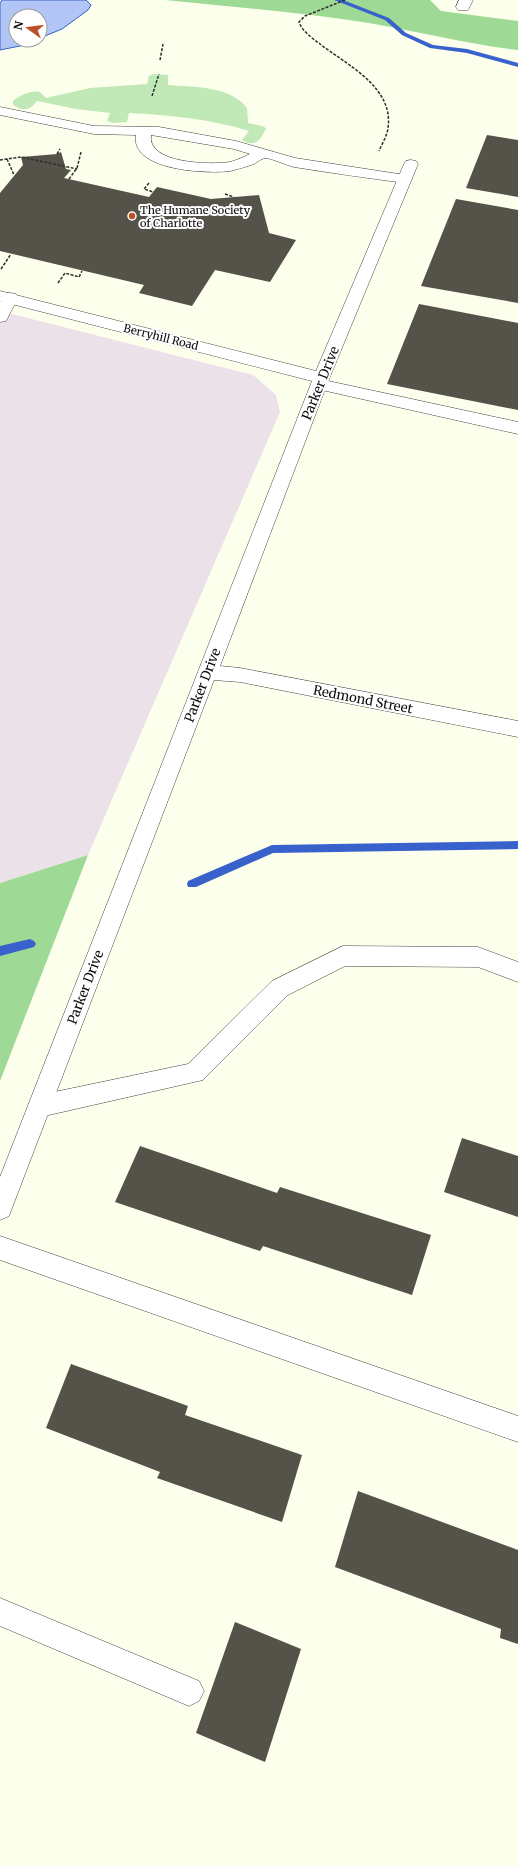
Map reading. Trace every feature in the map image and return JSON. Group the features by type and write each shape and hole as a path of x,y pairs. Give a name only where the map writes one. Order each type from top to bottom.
{"street":[{"path":"0,111 94,130 144,130 236,145 263,153"},
{"path":"144,130 143,142 150,152 160,159 191,167 230,166 263,153"},
{"name":"Parker Drive","path":"0,1208 320,381 408,172 293,162 263,153"},
{"path":"0,317 5,297"},
{"name":"Berryhill Road","path":"5,297 320,381 518,428"},
{"name":"Redmond Street","path":"208,672 247,676 518,729"},
{"path":"40,1106 195,1073 280,988 343,956 478,958 518,972"},
{"path":"0,1248 518,1429"},
{"path":"0,1612 189,1691"}],"path":[{"path":"345,0 305,16 299,22 300,27 320,44 366,77 382,98 388,112 388,127 378,153"},
{"path":"160,60 163,44"},
{"path":"152,96 159,74"},
{"path":"57,154 60,148"},
{"path":"68,179 77,169 81,151"},
{"path":"0,160 20,157 77,169"},
{"path":"8,159 14,175"},
{"path":"1,269 11,254"},
{"path":"58,283 65,273 79,277 82,271"}],"shaded area":[{"path":"0,311 253,375 276,395 280,412 88,855 0,883"}],"green space":[{"path":"165,0 430,0 441,11 518,21 518,50 481,45 344,19"},
{"path":"153,74 168,75 168,85 200,87 231,95 247,108 248,123 266,128 264,132 257,142 251,143 242,140 249,131 220,123 175,116 129,113 127,122 113,123 107,121 110,113 76,109 37,101 26,109 20,109 13,105 13,101 29,92 40,92 46,98 90,88 147,84 149,76"},
{"path":"88,855 0,1081 0,883"}],"water":[{"path":"2,0 86,0 91,5 88,10 62,29 48,35 48,8 8,8 8,48 10,48 0,50 0,3"}],"building":[{"path":"487,135 518,140 518,197 466,188"},
{"name":"The Humane Society of Charlotte","path":"61,152 66,169 71,170 64,178 149,197 157,187 211,199 259,195 269,233 296,240 270,282 215,270 192,306 139,293 144,285 0,251 0,193 23,165 21,157 57,154"},
{"path":"456,199 518,210 518,303 421,286"},
{"path":"419,304 518,323 518,410 387,384"},
{"path":"462,1138 518,1156 518,1217 444,1192"},
{"path":"140,1146 277,1193 280,1187 431,1235 412,1295 263,1246 260,1251 115,1202"},
{"path":"71,1364 188,1406 185,1415 302,1455 282,1522 157,1478 160,1472 46,1428"},
{"path":"358,1491 518,1550 518,1644 500,1638 501,1629 335,1567"},
{"path":"235,1622 301,1649 265,1762 196,1733"}],"waterway":[{"path":"337,0 387,19 404,34 432,47 467,51 518,65"},
{"path":"192,884 272,849 518,845"},
{"path":"0,951 30,944"}],"place":[{"name":"The Humane Society of Charlotte","path":"132,216"}]}
